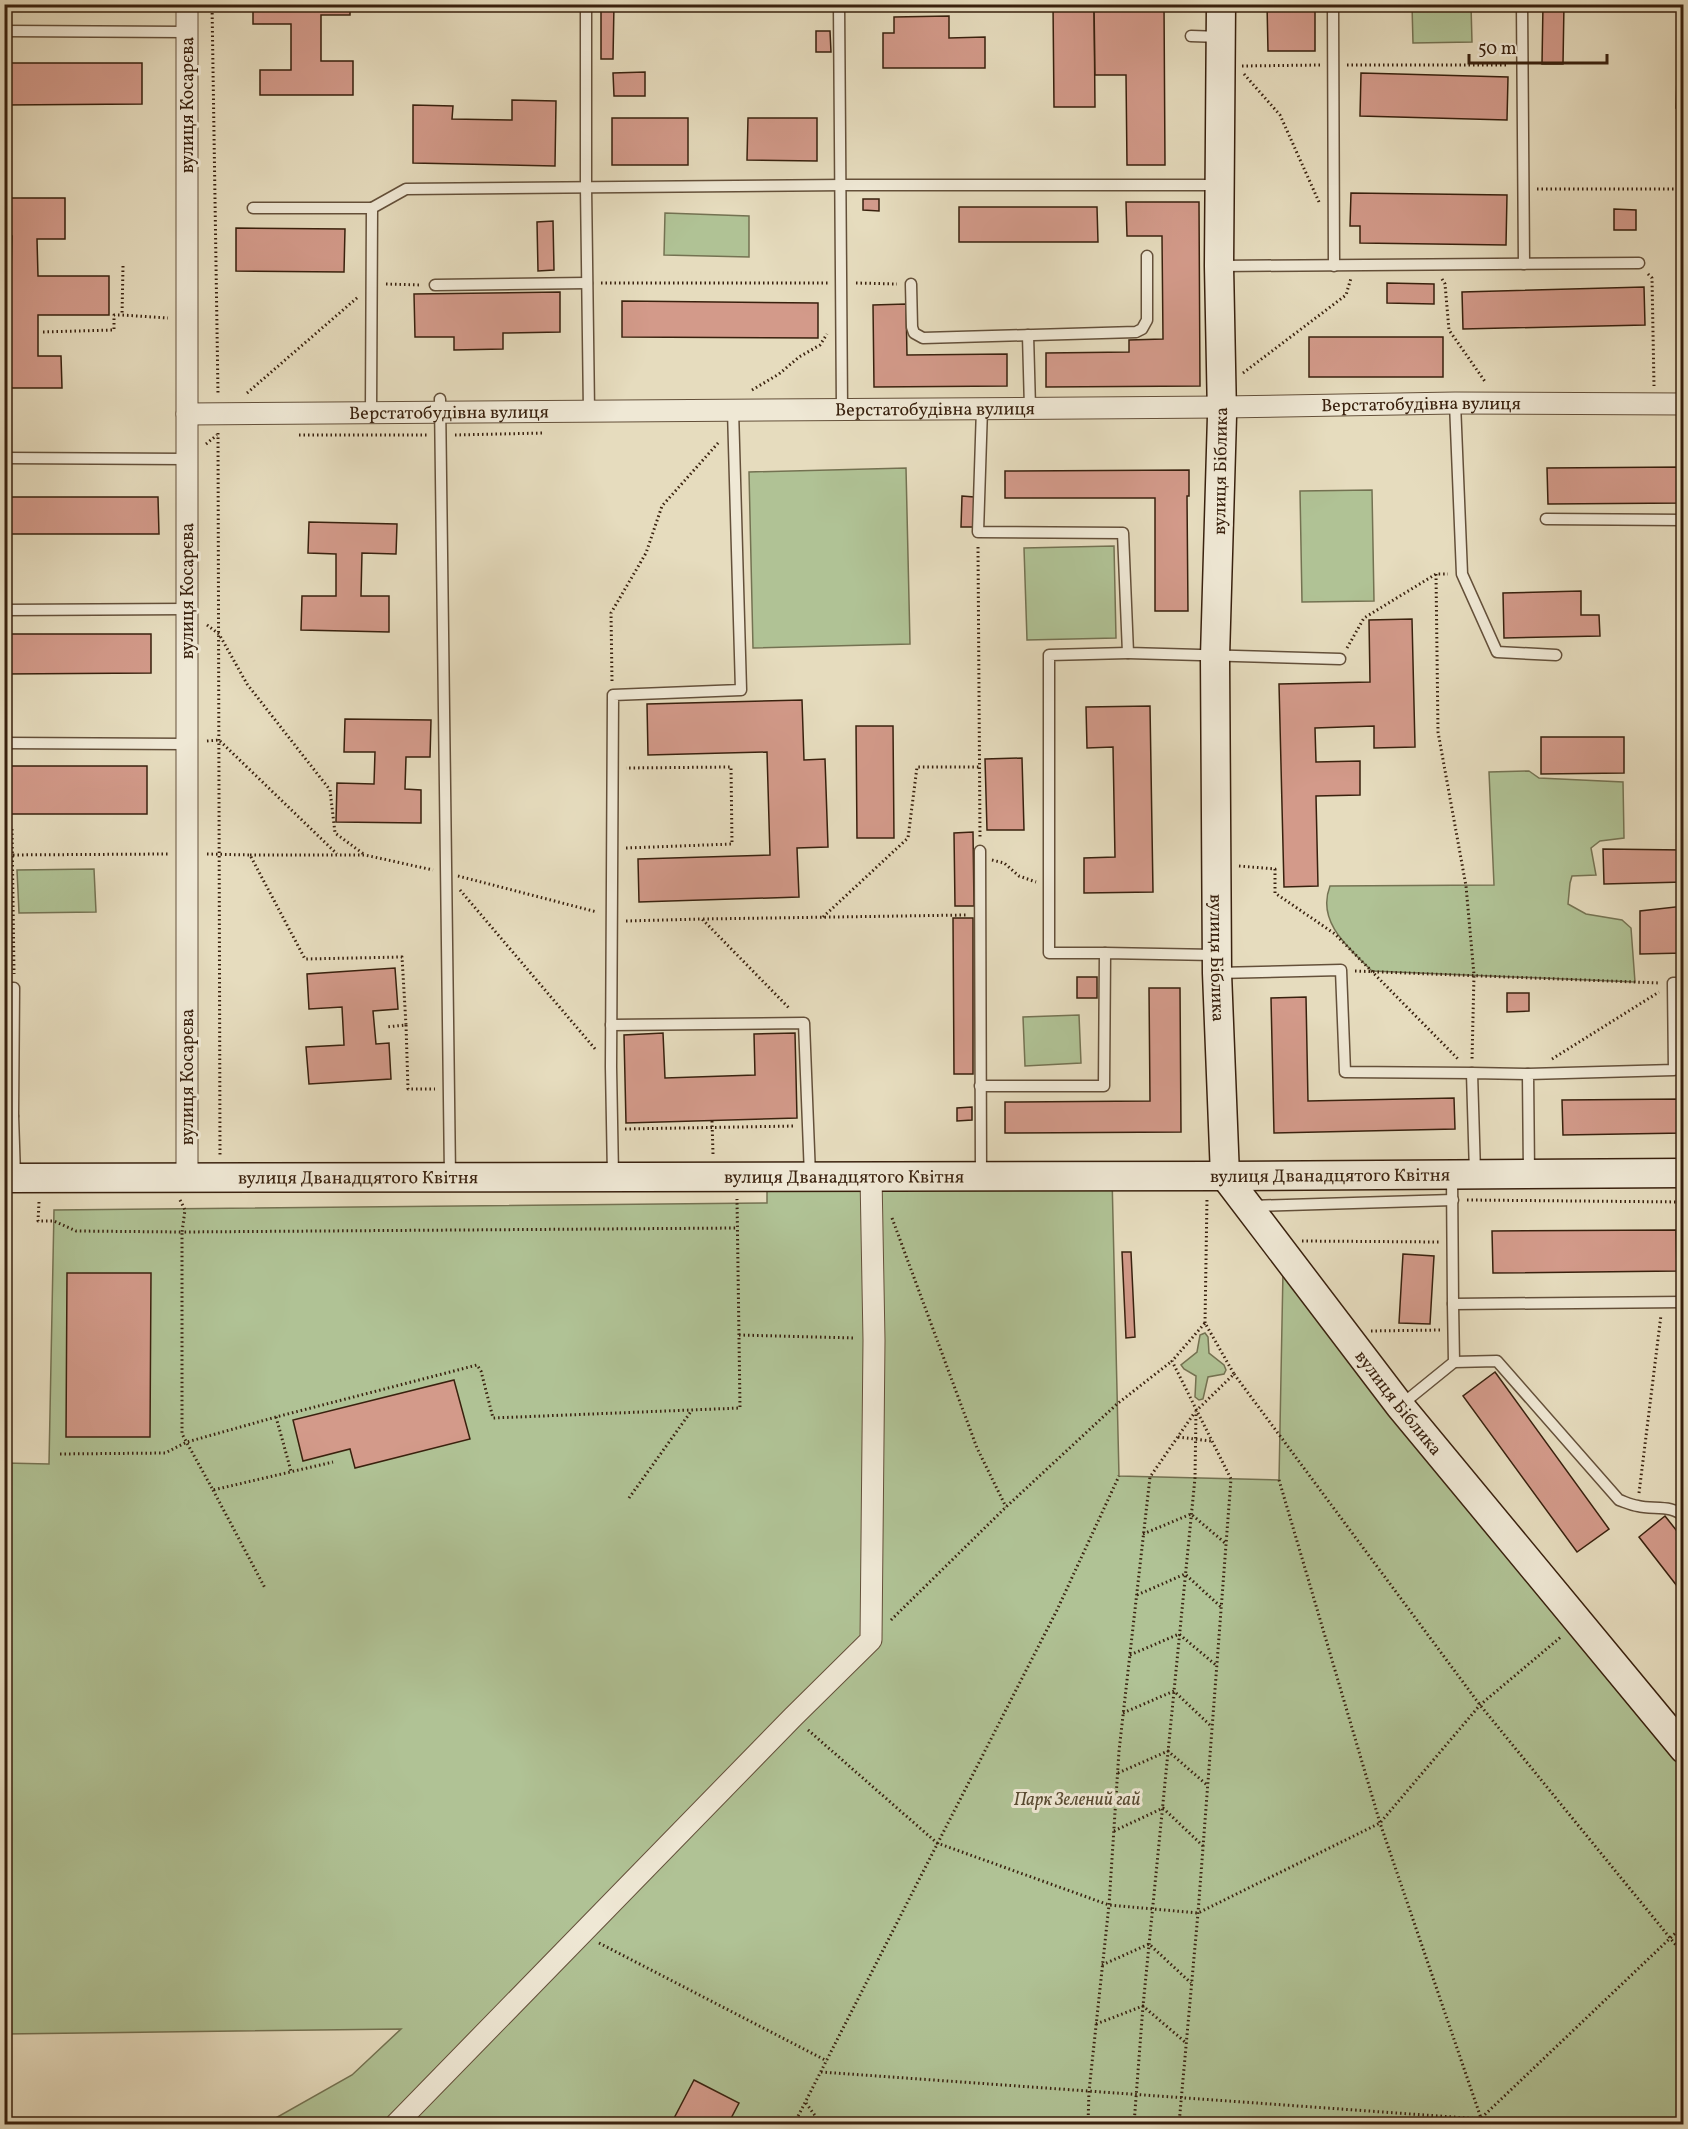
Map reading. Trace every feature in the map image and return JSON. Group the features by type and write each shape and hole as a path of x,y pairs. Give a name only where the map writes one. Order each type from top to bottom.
{"street":[{"name":"вулиця Косарєва","path":"182,1186 188,744 188,4"},
{"name":"вулиця Біблика","path":"1221,4 1219,266 1222,407 1215,657 1216,1184 1247,1206 1400,1406 1683,1749"},
{"name":"Верстатобудівна вулиця","path":"187,414 371,412 440,405 733,420 842,409 1455,403 1683,404"},
{"name":"вулиця Дванадцятого Квітня","path":"10,1178 182,1186 450,1177 810,1176 981,1176 1216,1184 1460,1183 1529,1174 1683,1173"},
{"path":"396,2124 871,1640 874,1340 871,1176"}],"lane":[{"path":"586,4 589,411"},
{"path":"839,4 842,409"},
{"path":"1333,4 1334,266"},
{"path":"1522,4 1524,264"},
{"path":"4,31 188,32"},
{"path":"1191,36 1221,37"},
{"path":"253,208 372,208 406,189 846,184 1220,185"},
{"path":"371,412 372,208"},
{"path":"911,284 912,327 919,337 1136,332 1142,329 1148,320 1147,256"},
{"path":"1219,266 1639,263"},
{"path":"435,285 587,283"},
{"path":"1028,335 1030,408"},
{"path":"1455,403 1462,574 1497,652 1556,655"},
{"path":"440,405 450,1177"},
{"path":"982,408 978,532 1123,532 1128,653"},
{"path":"613,1177 611,916 613,694 741,690 733,420"},
{"path":"4,458 187,459"},
{"path":"1546,519 1683,520"},
{"path":"5,610 187,609"},
{"path":"1340,659 1128,653 1049,655 1049,953 1105,954 1217,964 1341,970 1345,1072 1528,1074 1674,1070 1678,983"},
{"path":"4,743 188,744"},
{"path":"980,854 981,1176"},
{"path":"980,1086 1104,1086 1105,954"},
{"path":"9,988 10,1178"},
{"path":"611,1025 804,1023 810,1176"},
{"path":"1454,1362 1453,1304 1460,1183 1472,1073"},
{"path":"1528,1074 1529,1174"},
{"path":"1247,1206 1460,1183"},
{"path":"1453,1304 1683,1302"},
{"path":"1400,1406 1454,1362 1497,1361 1619,1500 1638,1506 1667,1508 1683,1517"}],"path":[{"path":"212,4 218,414 220,1161"},
{"path":"1319,201 1280,115 1237,66 1523,65"},
{"path":"1523,189 1683,189"},
{"path":"1639,263 1652,278 1654,393"},
{"path":"1243,373 1346,295 1356,265"},
{"path":"1433,265 1445,284 1449,330 1487,385"},
{"path":"122,315 123,266"},
{"path":"587,283 835,284"},
{"path":"239,400 373,284 435,285"},
{"path":"847,284 911,284"},
{"path":"43,332 114,330 114,315 172,318"},
{"path":"613,694 611,613 646,553 662,506 733,420 739,397 779,374 799,357 820,345 831,327"},
{"path":"978,532 980,854 1004,863 1019,876 1049,887"},
{"path":"1340,659 1364,618 1436,574 1438,732 1466,886 1474,975 1472,1073"},
{"path":"187,609 219,634 247,684 330,790 335,833 365,855"},
{"path":"188,744 219,740"},
{"path":"219,740 339,855"},
{"path":"612,768 731,767 732,844 612,848"},
{"path":"823,917 908,838 917,767 979,768"},
{"path":"9,988 12,829"},
{"path":"4,855 250,855 305,959 402,957 408,1089 441,1089"},
{"path":"1235,866 1275,869 1275,893 1335,934 1472,1073"},
{"path":"445,872 626,921 980,915"},
{"path":"702,919 804,1023"},
{"path":"1341,970 1678,983"},
{"path":"1528,1074 1678,983"},
{"path":"386,1027 406,1025"},
{"path":"712,1121 713,1162"},
{"path":"612,1129 809,1125"},
{"path":"1460,1183 1683,1202"},
{"path":"1216,1184 1205,1323 1233,1374 1480,1705 1683,1955"},
{"path":"182,1186 185,1210 182,1232 182,1434 264,1588"},
{"path":"39,1194 38,1221 54,1221 76,1231 738,1228"},
{"path":"60,1454 165,1453 187,1442 477,1365 481,1371 493,1418 740,1408 738,1194"},
{"path":"891,1216 977,1448 1006,1507"},
{"path":"1298,1240 1446,1242"},
{"path":"1638,1506 1662,1302"},
{"path":"871,1640 1006,1507 1117,1404 1172,1361 1205,1323"},
{"path":"1368,1332 1448,1330"},
{"path":"739,1335 874,1340"},
{"path":"1172,1361 1231,1479 1198,1913 1179,2124"},
{"path":"1088,2124 1089,2091 1109,1905 1123,1713 1150,1477 1196,1411 1233,1374"},
{"path":"629,1498 692,1410"},
{"path":"1134,2124 1143,2006 1195,1478 1196,1411"},
{"path":"276,1417 291,1472"},
{"path":"1178,1437 1212,1441"},
{"path":"213,1490 333,1462"},
{"path":"794,2124 1057,1610 1119,1476"},
{"path":"1279,1480 1380,1823 1482,2124"},
{"path":"1143,1534 1191,1514"},
{"path":"1191,1514 1226,1544"},
{"path":"1137,1595 1185,1574"},
{"path":"1185,1574 1221,1607"},
{"path":"793,1717 937,1843 1109,1905 1198,1913 1380,1823 1480,1705 1567,1632"},
{"path":"1130,1654 1179,1634"},
{"path":"1179,1634 1217,1666"},
{"path":"1123,1713 1174,1691"},
{"path":"1174,1691 1212,1727"},
{"path":"1118,1773 1168,1751"},
{"path":"1168,1751 1208,1786"},
{"path":"1114,1831 1162,1808"},
{"path":"1162,1808 1203,1847"},
{"path":"1475,2124 1683,1926"},
{"path":"582,1934 827,2061"},
{"path":"1102,1965 1149,1944"},
{"path":"1149,1944 1192,1983"},
{"path":"1096,2024 1143,2006"},
{"path":"1143,2006 1186,2042"},
{"path":"821,2072 1481,2119 1509,2124"},
{"path":"806,2103 820,2124"}],"green space":[{"path":"1412,5 1471,5 1472,42 1413,43"},
{"path":"665,213 749,216 749,257 664,255"},
{"path":"906,468 910,644 753,648 749,472"},
{"path":"1372,490 1374,601 1302,602 1300,491"},
{"path":"1114,546 1116,638 1027,640 1024,548"},
{"path":"1529,771 1539,778 1623,782 1624,838 1600,841 1591,848 1596,875 1572,876 1568,904 1586,914 1622,920 1631,928 1635,982 1372,971 1345,943 1331,923 1327,911 1330,886 1494,885 1489,772"},
{"path":"4,861 8,861 10,925 5,925"},
{"path":"94,869 96,912 19,913 17,870"},
{"path":"1079,1015 1081,1063 1025,1066 1023,1017"},
{"name":"Парк Зелений гай","path":"767,1175 1112,1176 1119,1476 1279,1480 1283,1271 1683,1766 1683,2124 265,2124 352,2075 401,2029 5,2034 5,1463 49,1464 54,1210 767,1203"},
{"path":"1205,1333 1208,1337 1209,1353 1224,1365 1226,1370 1224,1374 1208,1377 1203,1399 1199,1400 1195,1397 1196,1376 1181,1365 1197,1352 1200,1335"}],"building":[{"path":"253,4 350,4 350,15 321,15 321,61 353,61 353,95 260,95 260,70 291,70 291,24 253,24"},
{"path":"601,4 614,4 613,59 601,59"},
{"path":"1053,4 1094,4 1095,107 1054,107"},
{"path":"1094,4 1164,4 1165,165 1127,165 1126,75 1095,75"},
{"path":"1267,4 1315,4 1315,51 1268,51"},
{"path":"1543,4 1564,4 1563,64 1542,64"},
{"path":"949,16 949,38 985,37 985,68 883,68 883,33 894,33 894,17"},
{"path":"816,31 830,31 831,52 816,52"},
{"path":"4,63 142,63 142,104 4,105"},
{"path":"645,72 645,96 614,96 613,73"},
{"path":"1361,73 1508,77 1507,120 1360,116"},
{"path":"1677,77 1684,77 1684,109 1676,108"},
{"path":"512,100 556,101 555,166 413,163 413,105 453,106 452,119 512,120"},
{"path":"612,118 688,118 688,165 612,165"},
{"path":"748,118 817,118 817,161 747,160"},
{"path":"1351,193 1507,195 1506,245 1360,243 1360,226 1350,226"},
{"path":"4,198 65,198 65,239 37,239 38,276 109,276 109,315 38,315 38,356 61,356 62,388 4,388 4,354 8,354 8,316 4,316 4,274 11,274 12,236 4,236"},
{"path":"863,199 879,199 879,211 863,210"},
{"path":"1126,202 1199,202 1200,386 1046,387 1046,353 1129,352 1129,340 1163,339 1162,236 1127,236"},
{"path":"959,207 1097,207 1098,242 959,242"},
{"path":"1614,209 1636,210 1636,230 1614,230"},
{"path":"553,221 554,270 538,271 537,222"},
{"path":"236,228 345,229 344,272 236,271"},
{"path":"1387,283 1434,284 1434,304 1387,303"},
{"path":"1644,287 1645,325 1463,329 1462,292"},
{"path":"560,292 560,332 503,333 503,349 454,350 454,337 415,337 414,294"},
{"path":"622,301 818,303 818,338 622,337"},
{"path":"906,304 907,355 1007,354 1007,386 874,387 873,305"},
{"path":"1309,337 1443,337 1443,377 1309,377"},
{"path":"1684,467 1684,503 1548,504 1547,468"},
{"path":"1189,470 1189,496 1187,496 1188,611 1155,611 1155,498 1005,498 1005,471"},
{"path":"962,496 974,497 974,527 961,527"},
{"path":"4,497 158,497 159,534 4,534"},
{"path":"309,522 397,524 396,554 362,553 361,596 389,596 389,632 301,630 302,596 336,596 336,554 308,553"},
{"path":"1581,591 1581,615 1599,615 1600,636 1504,638 1503,593"},
{"path":"1412,619 1415,747 1374,748 1374,726 1315,728 1316,762 1360,761 1360,795 1316,796 1318,886 1284,887 1279,684 1370,682 1369,620"},
{"path":"4,634 151,634 151,673 4,674"},
{"path":"802,700 804,760 825,759 828,847 797,848 799,897 639,902 638,859 770,855 767,752 648,755 647,704"},
{"path":"1150,706 1153,892 1084,893 1084,858 1115,857 1113,747 1087,748 1086,707"},
{"path":"345,719 431,720 430,757 406,757 405,789 421,790 421,823 336,822 337,783 374,784 375,752 344,752"},
{"path":"856,726 893,726 894,838 857,838"},
{"path":"1680,729 1684,729 1684,807"},
{"path":"1541,737 1624,737 1624,773 1541,774"},
{"path":"1022,758 1024,830 987,830 985,759"},
{"path":"4,766 147,766 147,814 4,814"},
{"path":"973,832 974,906 955,906 954,833"},
{"path":"1603,849 1684,850 1684,882 1604,884"},
{"path":"1684,906 1684,953 1640,954 1640,911"},
{"path":"953,918 973,918 973,1074 954,1074"},
{"path":"395,968 398,1009 373,1011 376,1044 389,1043 391,1079 309,1084 306,1047 344,1045 342,1007 309,1009 307,974"},
{"path":"1077,977 1097,977 1097,998 1077,998"},
{"path":"1149,988 1180,988 1181,1132 1005,1133 1005,1102 1150,1101"},
{"path":"1507,993 1529,993 1529,1011 1507,1012"},
{"path":"1306,997 1308,1101 1454,1098 1455,1129 1274,1133 1271,998"},
{"path":"4,1006 12,1006 10,1111 4,1111"},
{"path":"663,1033 665,1078 755,1075 754,1034 795,1033 797,1118 626,1123 624,1035"},
{"path":"1684,1099 1684,1133 1563,1135 1562,1100"},
{"path":"972,1107 972,1120 957,1121 957,1108"},
{"path":"1676,1230 1677,1271 1493,1273 1492,1231"},
{"path":"1122,1252 1131,1252 1135,1337 1126,1338"},
{"path":"1403,1254 1434,1256 1430,1324 1399,1323"},
{"path":"67,1273 151,1273 150,1437 66,1437"},
{"path":"1495,1372 1609,1529 1577,1552 1463,1396"},
{"path":"454,1380 470,1439 355,1468 350,1449 303,1461 293,1420"},
{"path":"1665,1516 1684,1540 1684,1595 1639,1537"},
{"path":"694,2080 739,2103 728,2124 671,2124"}]}
